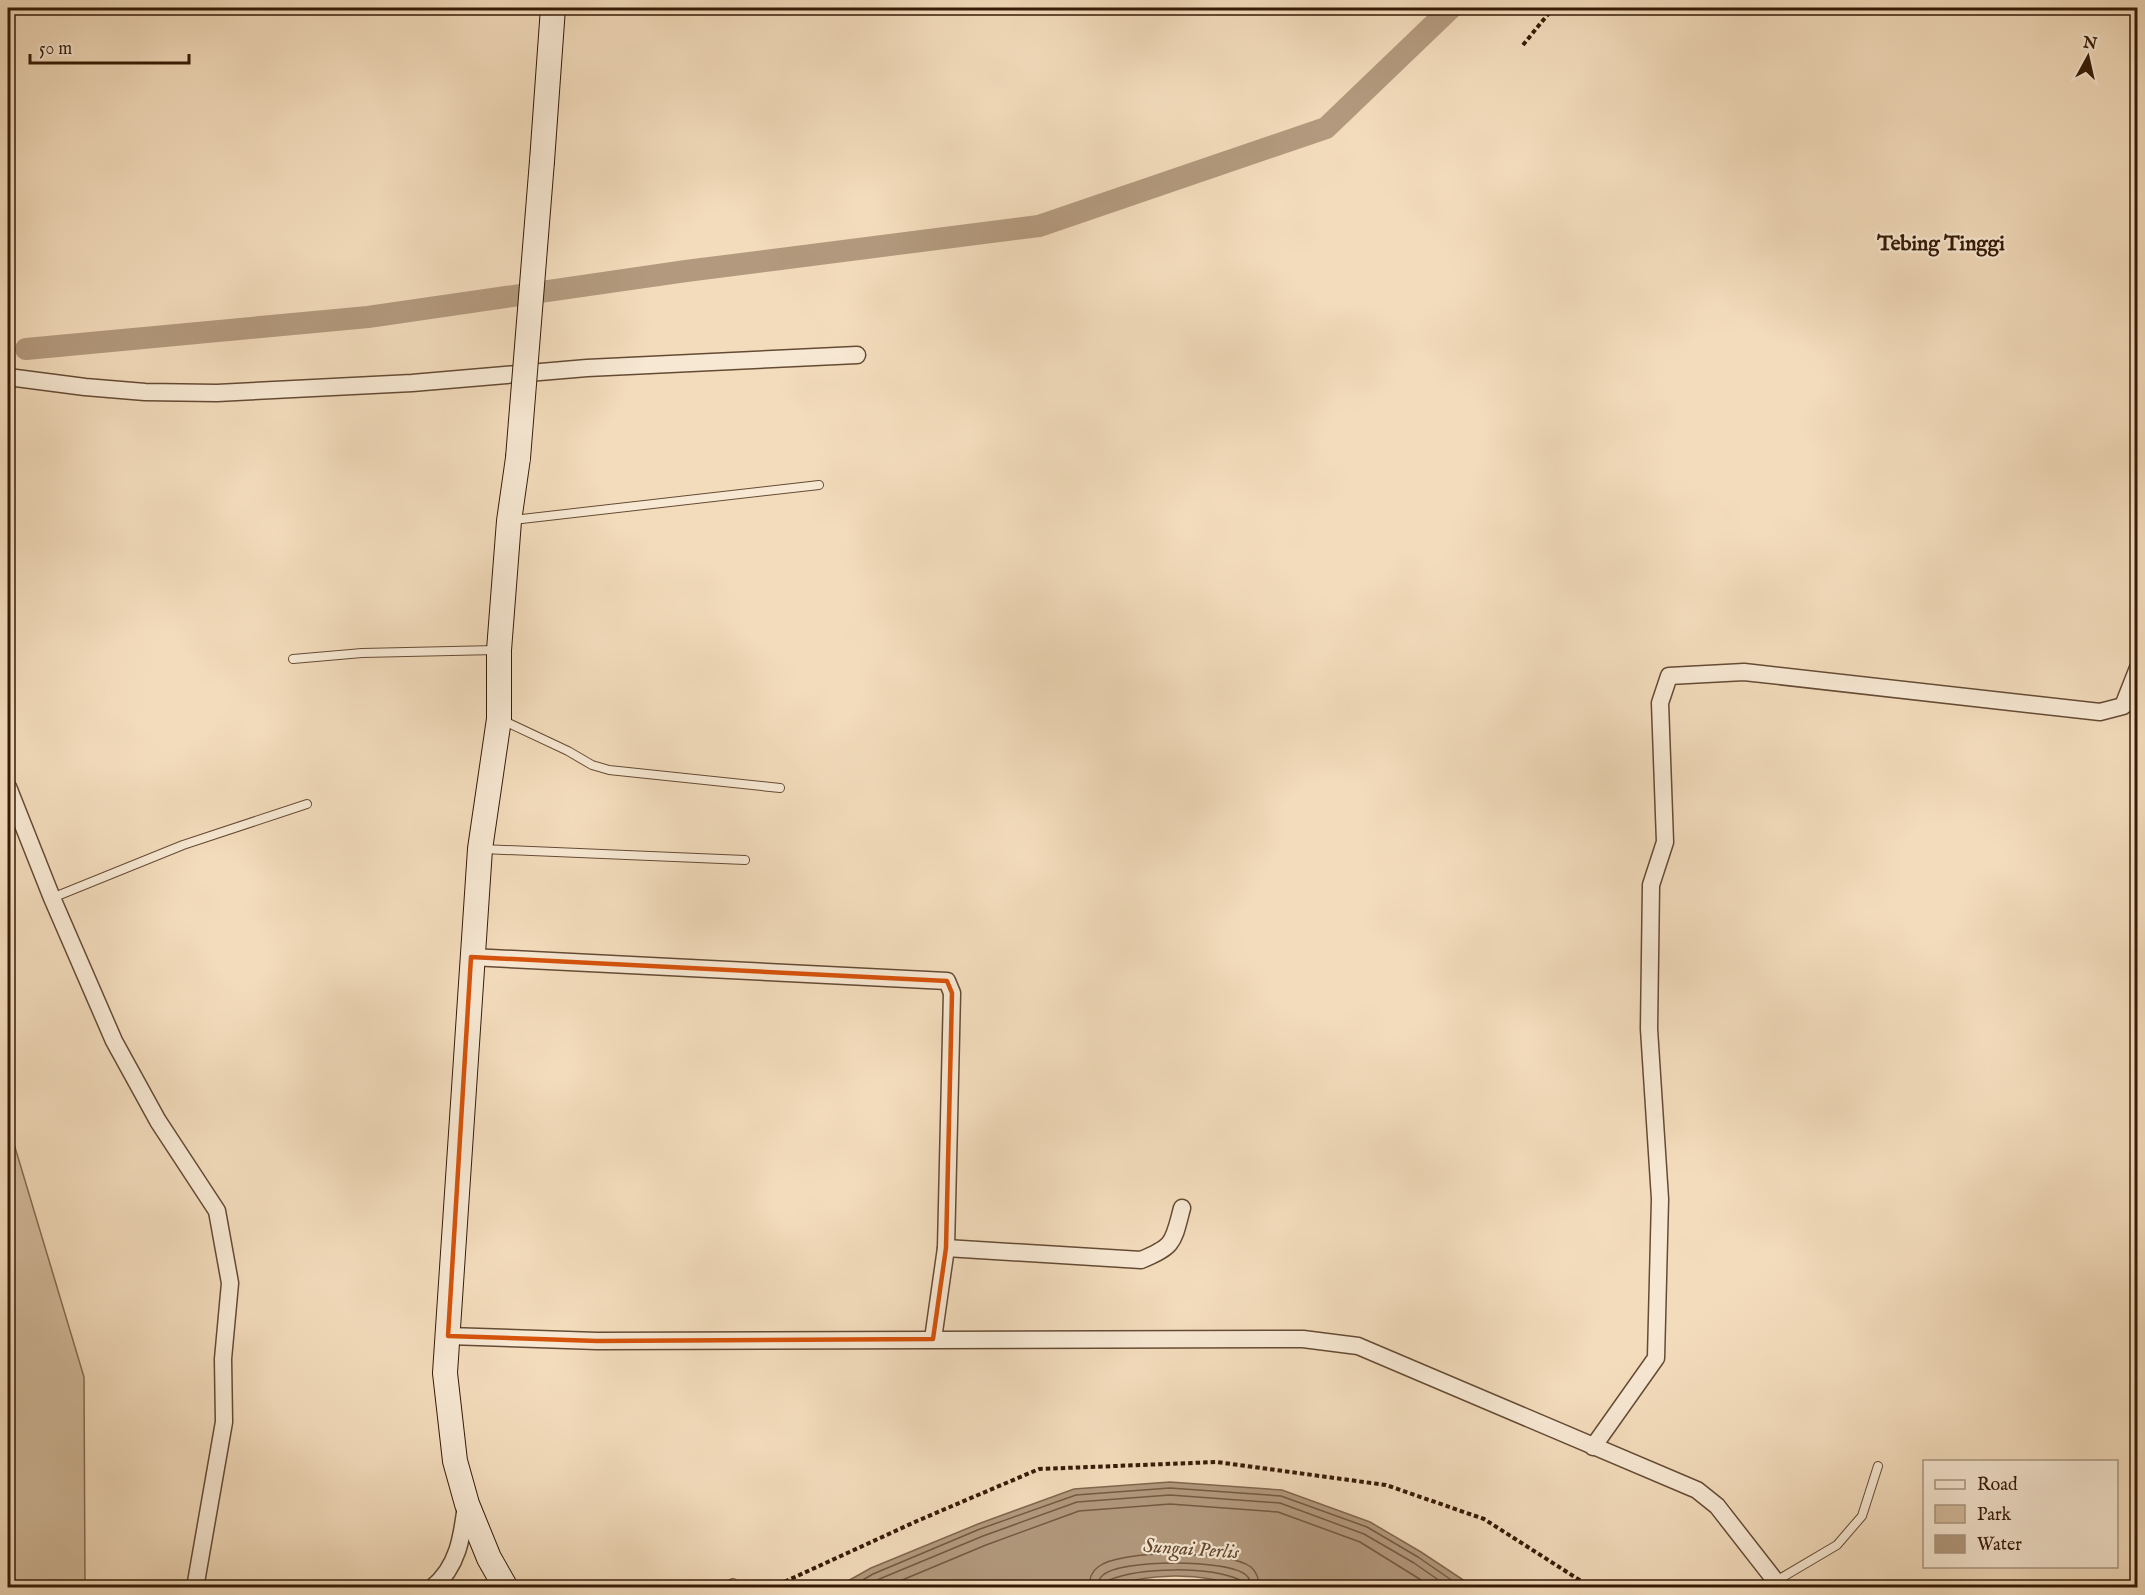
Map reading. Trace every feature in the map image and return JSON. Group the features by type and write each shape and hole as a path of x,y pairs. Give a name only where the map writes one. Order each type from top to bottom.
{"main road":[{"path":"506,1587 489,1558 467,1504 455,1461 445,1373 471,957 480,849 499,719 499,650 509,521 518,458 553,8"}],"street":[{"path":"8,377 145,392 217,393 412,383 587,368 857,355"},
{"path":"1593,1447 1656,1358 1659,1199 1649,1029 1651,885 1665,842 1660,703 1669,676 1744,672 2100,712 2123,706 2138,668"},
{"path":"8,787 52,898 114,1041 158,1121 217,1211 230,1283 223,1359 224,1422 195,1587"},
{"path":"471,957 947,981 952,993 946,1248 933,1339"},
{"path":"946,1248 1141,1260 1160,1252 1174,1239 1182,1208"},
{"path":"448,1335 597,1341 1303,1339 1358,1346 1697,1490 1717,1506 1779,1584"},
{"path":"432,1587 452,1567 462,1540 467,1504"}],"lane":[{"path":"509,521 819,484"},
{"path":"293,659 362,653 499,650"},
{"path":"499,719 568,751 592,765 609,770 780,788"},
{"path":"52,898 183,845 307,804"},
{"path":"480,849 745,860"},
{"path":"1779,1584 1837,1545 1862,1516 1878,1466"},
{"path":"723,1587 733,1583"}],"path":[{"path":"1523,45 1553,8"},
{"path":"771,1587 1039,1469 1217,1462 1386,1485 1484,1520 1593,1587"}],"highlighted area":[{"path":"471,957 947,981 952,993 946,1248 933,1339 597,1341 448,1336"}],"green space":[{"path":"8,1124 84,1377 85,1587 8,1587"}],"water":[{"name":"Sungai Perlis","path":"1170,1482 1282,1490 1370,1522 1474,1587 1244,1588 1210,1579 1174,1576 1138,1579 1103,1588 837,1587 871,1568 978,1524 1074,1489"}],"waterway":[{"path":"26,349 368,317 686,271 1039,226 1326,128 1451,8"}],"district":[{"name":"Tebing Tinggi","path":"1941,243"}]}
